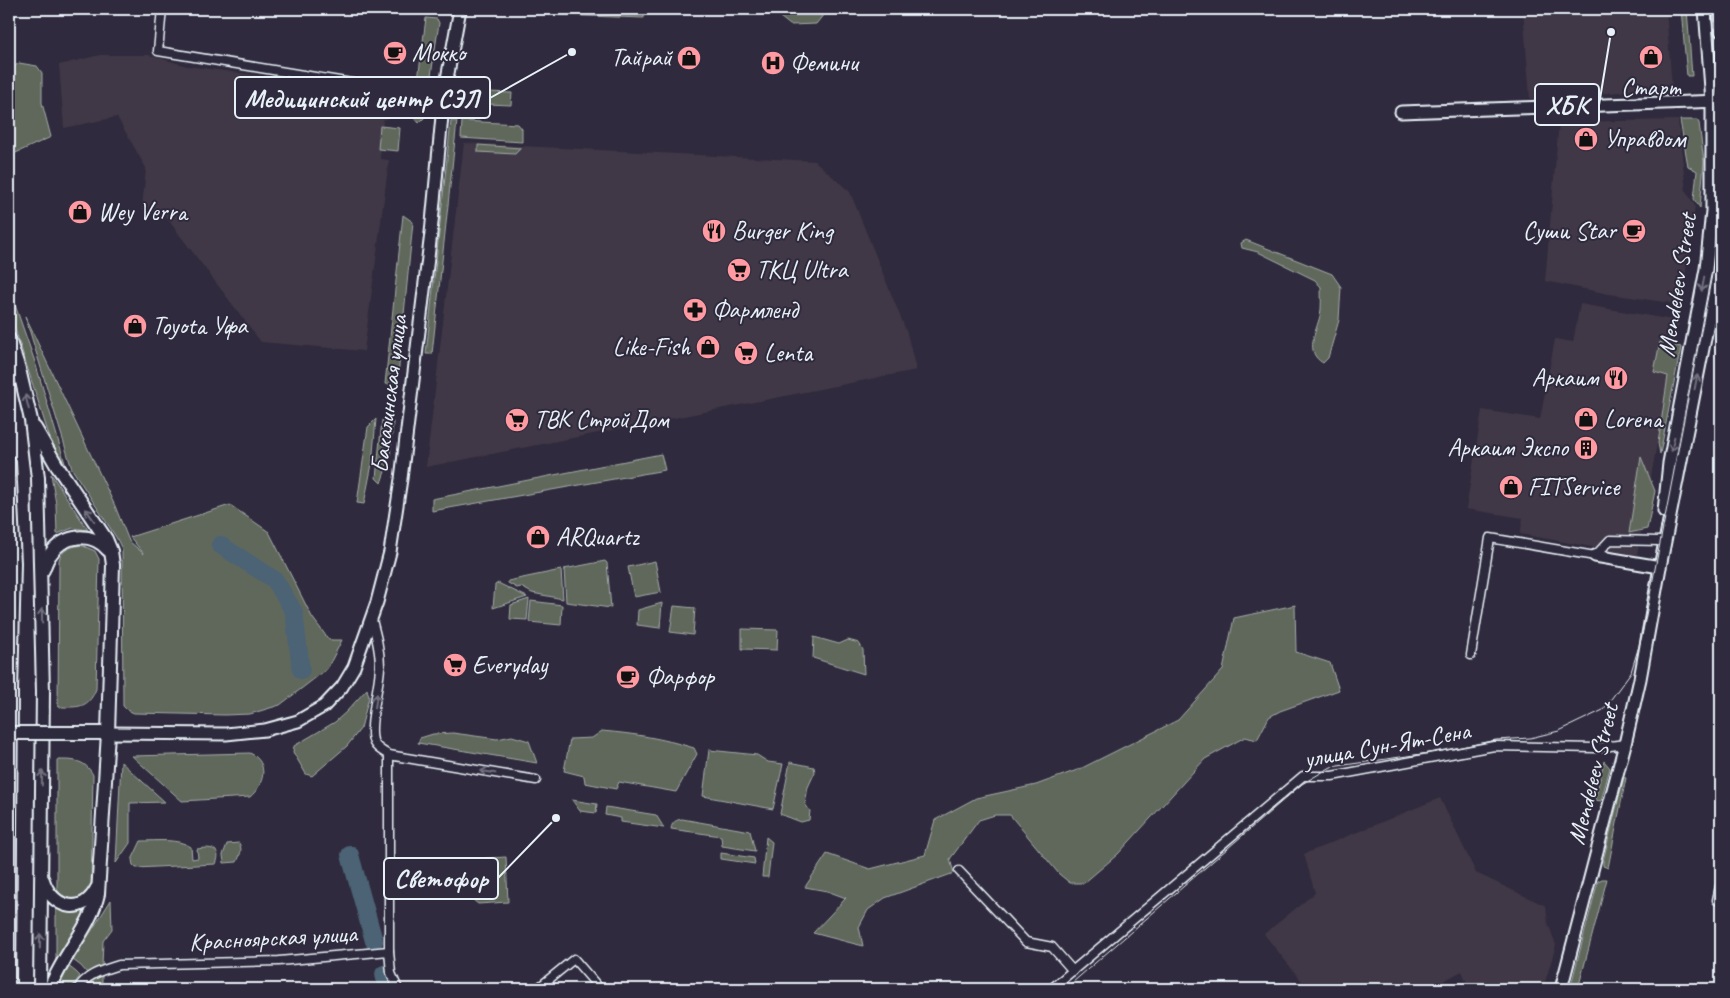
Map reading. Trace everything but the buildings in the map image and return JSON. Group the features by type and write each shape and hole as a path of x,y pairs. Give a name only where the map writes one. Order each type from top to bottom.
{"main road":[{"name":"Бакалинская улица","path":"108,733 226,734 265,730 298,721 324,706 342,687 354,667 371,619 390,552 401,480 432,233 444,96 460,9"},
{"name":"Mendeleev Street","path":"1660,567 1660,541 1670,463 1706,269 1717,167 1717,101 1705,9"},
{"path":"1720,9 1721,30"},
{"path":"1401,112 1717,101"},
{"name":"Mendeleev Street","path":"1561,989 1625,744 1643,663 1721,257"},
{"path":"9,339 19,369 31,420 38,478 43,692 40,989"},
{"path":"31,420 57,466 106,539 112,558 108,733 98,894 92,912 61,965 50,989"},
{"path":"9,462 14,563 9,989"},
{"path":"41,574 50,555 56,548 69,539 76,537 90,538 101,543 110,552 112,558"},
{"path":"9,545 14,563"},
{"path":"1595,556 1660,567"},
{"path":"9,733 108,733"},
{"path":"41,874 47,892 52,898 67,906 75,906 87,902 96,891 99,881"}],"street":[{"path":"162,9 158,51 412,93 444,96"},
{"path":"1472,655 1490,538 1595,556 1610,540 1660,541"},
{"path":"371,619 378,645 380,665 372,733 378,748 389,755 536,780"},
{"name":"улица Сун-Ят-Сена","path":"1051,989 1303,776 1332,776 1494,746 1595,748 1625,744"},
{"path":"388,951 389,755"},
{"path":"959,871 1026,942 1052,947 1073,971"},
{"path":"1717,900 1721,882"},
{"name":"Красноярская улица","path":"78,989 84,980 102,970 119,965 279,961 388,951 390,973 398,989"},
{"path":"537,989 574,959 600,989"}],"shaded area":[{"path":"1523,9 1666,9 1672,88 1530,99"},
{"path":"100,55 149,55 187,66 406,95 406,113 383,120 380,159 389,160 364,351 261,342 163,213 142,209 146,168 117,117 64,128 59,65"},
{"path":"1678,120 1686,191 1695,206 1682,300 1678,304 1609,294 1545,281 1559,122"},
{"path":"464,143 815,161 850,192 907,333 916,370 426,467"},
{"path":"1580,304 1679,321 1637,555 1520,534 1523,518 1466,509 1482,410 1540,419 1555,339 1573,342"},
{"path":"1440,798 1476,873 1546,906 1548,923 1556,945 1543,989 1469,989 1462,971 1429,989 1308,989 1264,934 1315,893 1304,854"}],"green space":[{"path":"559,9 645,9 644,18 559,15"},
{"path":"787,9 828,9 816,24 790,25 780,17"},
{"path":"1681,9 1687,9 1692,76 1687,76"},
{"path":"426,18 437,19 439,23 430,82 418,80"},
{"path":"19,63 37,66 42,73 42,103 51,137 9,156 9,70"},
{"path":"488,92 512,93 511,105 487,104"},
{"path":"418,102 428,106 428,114 419,123 415,118"},
{"path":"1680,120 1697,120 1699,123 1704,162 1700,208 1694,199 1697,171 1688,166"},
{"path":"451,121 457,121 432,354 426,354"},
{"path":"462,121 518,124 522,129 522,142 461,138"},
{"path":"380,126 400,128 398,151 378,149"},
{"path":"478,145 521,148 515,154 478,152"},
{"path":"403,215 413,222 398,376 394,383 385,384"},
{"path":"1246,240 1332,274 1341,287 1339,320 1328,358 1323,363 1317,358 1313,348 1314,335 1321,313 1321,287 1315,280 1258,252 1242,248 1241,243"},
{"path":"14,302 35,362 67,470 53,448 9,310 9,304"},
{"path":"25,316 115,506 129,541 144,554 130,537 230,505 269,532 312,617 329,640 342,640 327,669 280,705 250,714 225,715 134,713 123,706 122,549 72,469"},
{"path":"1660,342 1681,347 1660,454 1658,443 1668,376 1654,372"},
{"path":"376,419 372,464 364,504 357,503 368,427"},
{"path":"382,420 393,422 390,457 381,483 376,478"},
{"path":"661,454 665,470 432,511 432,499"},
{"path":"1641,457 1655,491 1647,529 1629,533"},
{"path":"51,474 88,530 73,528 57,534 56,504"},
{"path":"81,545 95,551 99,559 96,689 90,700 82,706 58,707 59,560 65,551"},
{"path":"605,561 607,563 611,608 566,602 564,569"},
{"path":"655,561 661,592 634,597 628,567"},
{"path":"561,570 563,599 532,593 508,583 508,581"},
{"path":"498,583 527,597 493,608 495,585"},
{"path":"529,599 527,620 510,619 511,605"},
{"path":"531,601 562,605 561,625 529,622"},
{"path":"662,603 660,628 637,625 638,610"},
{"path":"1295,605 1296,652 1330,663 1339,690 1280,711 1269,717 1257,740 1245,737 1205,759 1118,854 1084,883 1070,883 1059,874 1010,815 995,815 979,820 950,859 954,873 885,898 868,910 859,927 863,946 813,933 846,898 827,891 805,887 827,854 870,869 925,855 935,820 976,798 1036,785 1080,769 1178,720 1223,670 1234,618"},
{"path":"674,606 695,608 693,635 670,632"},
{"path":"742,629 778,630 777,650 742,649"},
{"path":"814,637 839,644 848,640 859,643 863,650 864,674 813,658"},
{"path":"367,689 369,697 361,728 347,746 312,776 306,774 293,752 294,746 335,722"},
{"path":"602,731 637,735 670,742 694,748 697,754 676,792 619,782 616,789 585,783 584,776 564,771 570,739 592,738"},
{"path":"453,733 497,739 512,736 529,741 537,763 418,743 420,738 433,734"},
{"path":"709,750 757,755 768,762 783,764 773,809 703,796"},
{"path":"250,753 260,762 263,774 259,786 250,797 182,801 132,756"},
{"path":"57,760 82,763 93,775 91,891 76,902 62,897 57,889"},
{"path":"1604,761 1610,768 1601,801 1595,800"},
{"path":"121,762 165,802 130,803 130,843 116,863"},
{"path":"790,762 814,767 815,772 808,787 805,804 810,811 809,820 801,822 780,814"},
{"path":"1624,777 1626,778 1608,868 1603,866 1603,861"},
{"path":"572,800 597,804 596,813 580,811"},
{"path":"606,807 656,815 664,828 621,822 621,818 605,815"},
{"path":"682,819 750,831 755,851 722,846 721,836 671,829 675,822"},
{"path":"766,837 772,842 768,877 762,877"},
{"path":"141,841 167,841 186,844 191,847 192,859 198,858 197,849 210,848 216,851 218,858 216,864 136,868 132,860"},
{"path":"239,843 241,850 237,862 224,863 223,855 227,844"},
{"path":"721,853 754,858 755,864 721,859"},
{"path":"506,857 508,902 478,904 472,899 470,865 475,859"},
{"path":"1607,879 1578,989 1570,989 1598,881"},
{"path":"111,900 112,929 103,941 102,966 87,973 73,960"},
{"path":"59,908 73,913 86,909 89,910 56,964 56,909"},
{"path":"67,965 80,976 71,989 57,989 60,978"},
{"path":"102,976 102,989 82,989 89,980"}],"waterway":[{"path":"220,545 275,580 294,612 301,670"},
{"path":"350,855 374,941"},
{"path":"384,974 387,989"}],"tram line":[{"path":"1065,989 1302,784 1331,767 1442,751 1496,740 1530,738 1559,731 1603,710 1631,672 1642,636 1717,249 1720,101 1711,9"}],"place":[{"name":"ХБК","path":"1611,32"},
{"name":"Медицинский центр СЭЛ","path":"572,52"},
{"name":"Мокко","path":"395,53"},
{"name":"Старт","path":"1651,57"},
{"name":"Тайрай","path":"689,58"},
{"name":"Фемини","path":"773,63"},
{"name":"Управдом","path":"1586,139"},
{"name":"Wey Verra","path":"80,212"},
{"name":"Burger King","path":"714,231"},
{"name":"Суши Star","path":"1634,231"},
{"name":"ТКЦ Ultra","path":"739,270"},
{"name":"Фармленд","path":"695,310"},
{"name":"Toyota Уфа","path":"135,326"},
{"name":"Like-Fish","path":"708,347"},
{"name":"Lenta","path":"746,353"},
{"name":"Аркаим","path":"1616,378"},
{"name":"Lorena","path":"1586,419"},
{"name":"ТВК СтройДом","path":"517,420"},
{"name":"Аркаим Экспо","path":"1586,448"},
{"name":"FITService","path":"1511,487"},
{"name":"ARQuartz","path":"538,537"},
{"name":"Everyday","path":"455,665"},
{"name":"Фарфор","path":"628,677"},
{"name":"Светофор","path":"556,818"}]}
